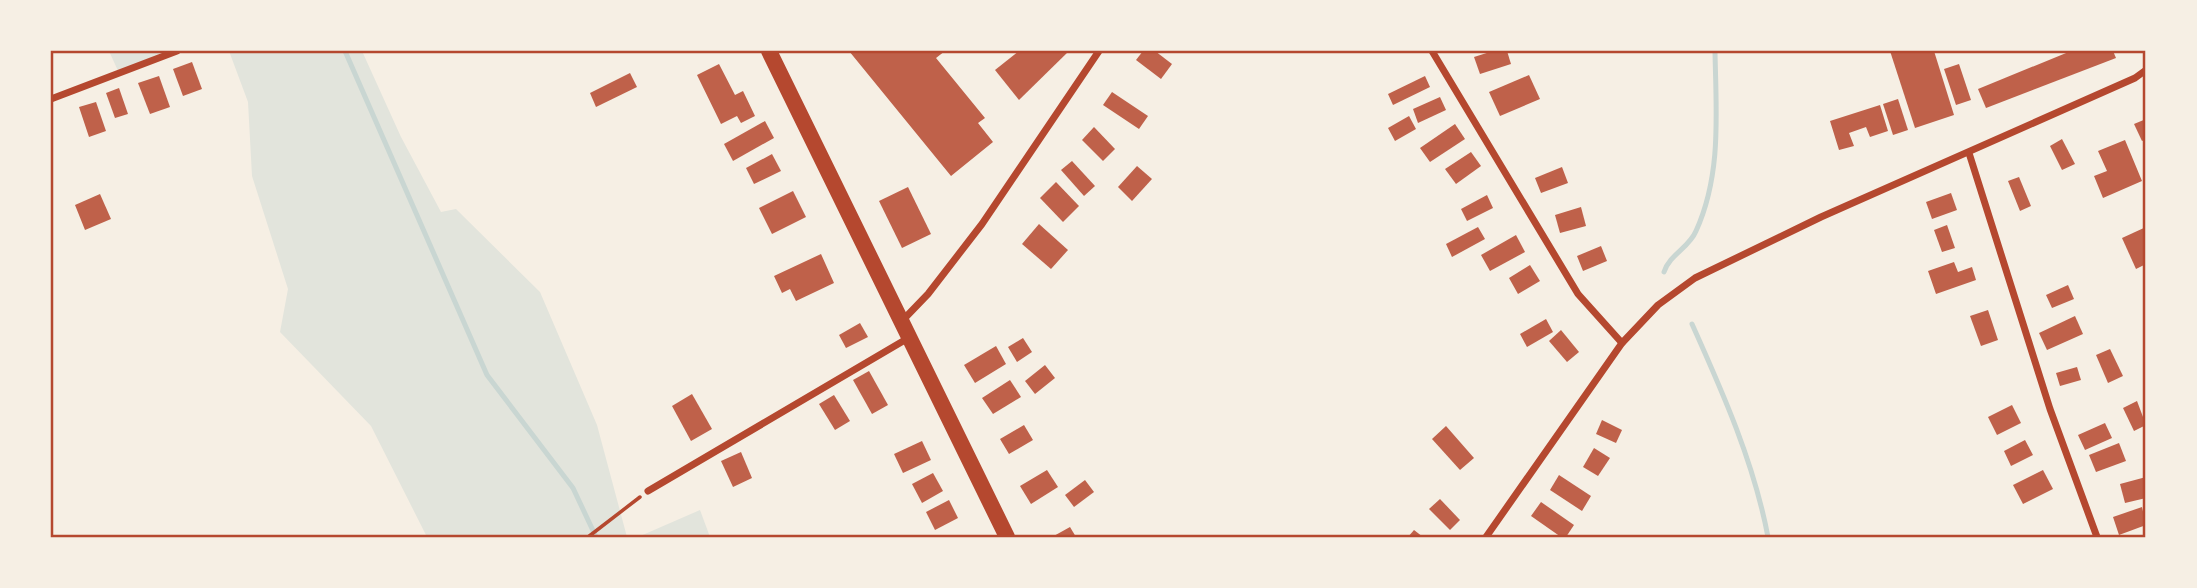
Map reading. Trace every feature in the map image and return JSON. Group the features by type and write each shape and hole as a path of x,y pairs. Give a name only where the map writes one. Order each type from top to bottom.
{"main road":[{"path":"769,51 1007,537"}],"street":[{"path":"51,99 177,51"},
{"path":"902,321 917,307 982,224 1099,51"},
{"path":"1432,51 1578,294 1622,343"},
{"path":"1486,537 1622,343 1658,305 1695,278 1778,236 1969,153 2135,78 2146,70"},
{"path":"1969,153 2050,409 2097,537"},
{"path":"648,491 909,337"}],"path":[{"path":"588,537 648,491"}],"shaded area":[{"path":"109,51 177,51 119,73"},
{"path":"229,51 362,51 401,137 441,212 456,209 540,292 597,425 627,537 427,537 371,426 280,332 288,289 252,176 248,102"},
{"path":"700,510 710,537 638,537"}],"building":[{"path":"849,51 945,51 936,58 985,118 978,123 993,142 951,176"},
{"path":"1019,51 1069,51 1019,100 995,70"},
{"path":"1143,51 1155,51 1172,64 1161,79 1136,60"},
{"path":"1493,51 1507,51 1511,64 1480,74 1474,57"},
{"path":"1890,51 1934,51 1954,115 1915,128"},
{"path":"2071,51 2113,51 2116,58 1986,108 1978,89"},
{"path":"192,62 202,89 183,96 173,69"},
{"path":"719,64 735,95 743,91 755,116 741,123 737,116 721,124 697,75"},
{"path":"1959,64 1971,100 1956,105 1944,69"},
{"path":"630,73 637,87 596,107 590,93"},
{"path":"1529,75 1540,99 1500,116 1489,92"},
{"path":"159,76 170,107 150,114 138,83"},
{"path":"1425,76 1430,87 1393,105 1388,94"},
{"path":"119,88 128,114 115,118 106,93"},
{"path":"1112,92 1148,116 1139,129 1103,105"},
{"path":"1440,97 1446,110 1418,123 1413,109"},
{"path":"1898,99 1908,130 1893,135 1883,104"},
{"path":"96,102 106,131 89,137 79,107"},
{"path":"1880,105 1888,131 1870,137 1866,127 1849,133 1854,146 1839,150 1830,121"},
{"path":"1409,116 1416,129 1395,141 1388,128"},
{"path":"2146,119 2146,139 2142,141 2134,124"},
{"path":"765,121 774,138 733,161 724,144"},
{"path":"1455,124 1465,139 1430,162 1420,148"},
{"path":"1094,127 1115,149 1103,161 1082,140"},
{"path":"2062,139 2075,164 2062,170 2050,146"},
{"path":"2125,140 2142,181 2103,198 2094,176 2107,171 2098,151"},
{"path":"1471,152 1481,166 1456,184 1445,169"},
{"path":"772,154 781,171 754,184 746,168"},
{"path":"1072,161 1095,186 1084,196 1061,170"},
{"path":"1137,166 1152,179 1132,201 1118,187"},
{"path":"1562,167 1568,183 1541,193 1535,178"},
{"path":"2019,177 2031,206 2020,211 2008,181"},
{"path":"1056,182 1079,206 1063,222 1040,198"},
{"path":"908,187 931,234 902,248 879,201"},
{"path":"793,191 806,217 772,234 759,208"},
{"path":"1951,193 1957,210 1932,219 1926,202"},
{"path":"100,194 111,219 85,230 75,205"},
{"path":"1487,195 1493,208 1467,221 1461,209"},
{"path":"1581,207 1586,226 1560,233 1555,215"},
{"path":"1039,224 1068,250 1051,269 1022,244"},
{"path":"1947,225 1955,248 1942,252 1934,230"},
{"path":"1478,227 1485,239 1452,257 1446,244"},
{"path":"2146,227 2146,264 2136,269 2122,238"},
{"path":"1516,235 1525,252 1490,271 1481,255"},
{"path":"1601,246 1607,261 1583,271 1577,256"},
{"path":"821,254 834,283 796,301 790,289 782,293 774,276"},
{"path":"1954,262 1958,272 1972,267 1976,280 1936,294 1928,271"},
{"path":"1530,265 1540,281 1518,294 1509,278"},
{"path":"2068,285 2074,299 2052,308 2046,295"},
{"path":"1988,310 1998,340 1981,346 1970,316"},
{"path":"2075,316 2083,334 2047,350 2039,333"},
{"path":"1546,319 1553,332 1527,347 1520,334"},
{"path":"860,323 868,337 846,348 839,335"},
{"path":"1561,330 1579,352 1567,362 1549,341"},
{"path":"1023,338 1032,352 1017,362 1008,347"},
{"path":"996,346 1006,364 975,383 964,365"},
{"path":"2110,349 2123,376 2108,383 2096,355"},
{"path":"1045,365 1055,378 1035,394 1025,381"},
{"path":"2077,367 2081,380 2060,386 2056,373"},
{"path":"869,371 888,405 872,414 853,380"},
{"path":"1010,380 1021,397 993,414 982,398"},
{"path":"692,394 712,429 691,441 672,406"},
{"path":"834,395 850,421 835,430 819,404"},
{"path":"2137,401 2146,425 2134,431 2123,408"},
{"path":"2012,405 2021,423 1997,435 1988,417"},
{"path":"1602,420 1622,430 1616,443 1596,434"},
{"path":"2105,423 2112,438 2085,450 2078,435"},
{"path":"1024,425 1033,440 1009,454 1000,439"},
{"path":"1446,426 1474,458 1460,470 1432,439"},
{"path":"2025,440 2033,455 2011,466 2004,451"},
{"path":"922,441 931,460 903,473 894,454"},
{"path":"2119,443 2126,461 2096,472 2089,455"},
{"path":"1594,448 1610,458 1598,476 1583,467"},
{"path":"741,452 752,478 733,487 721,461"},
{"path":"1047,470 1058,487 1031,504 1020,486"},
{"path":"2043,470 2053,489 2023,504 2013,485"},
{"path":"933,473 943,491 922,503 912,484"},
{"path":"1559,475 1591,496 1582,511 1550,490"},
{"path":"2146,477 2146,498 2125,503 2120,484"},
{"path":"1085,480 1094,492 1074,507 1065,495"},
{"path":"1440,499 1460,520 1450,530 1429,509"},
{"path":"949,500 958,518 935,530 926,512"},
{"path":"1541,502 1574,525 1566,537 1561,537 1531,516"},
{"path":"2142,507 2146,525 2119,535 2113,517"},
{"path":"1070,527 1076,537 1052,537"},
{"path":"1414,530 1423,537 1408,537"}],"waterway":[{"path":"345,51 487,375 573,488 596,537"},
{"path":"1664,272 1671,260 1693,237 1710,187 1716,142 1715,51"},
{"path":"1692,324 1746,455 1768,537"}]}
